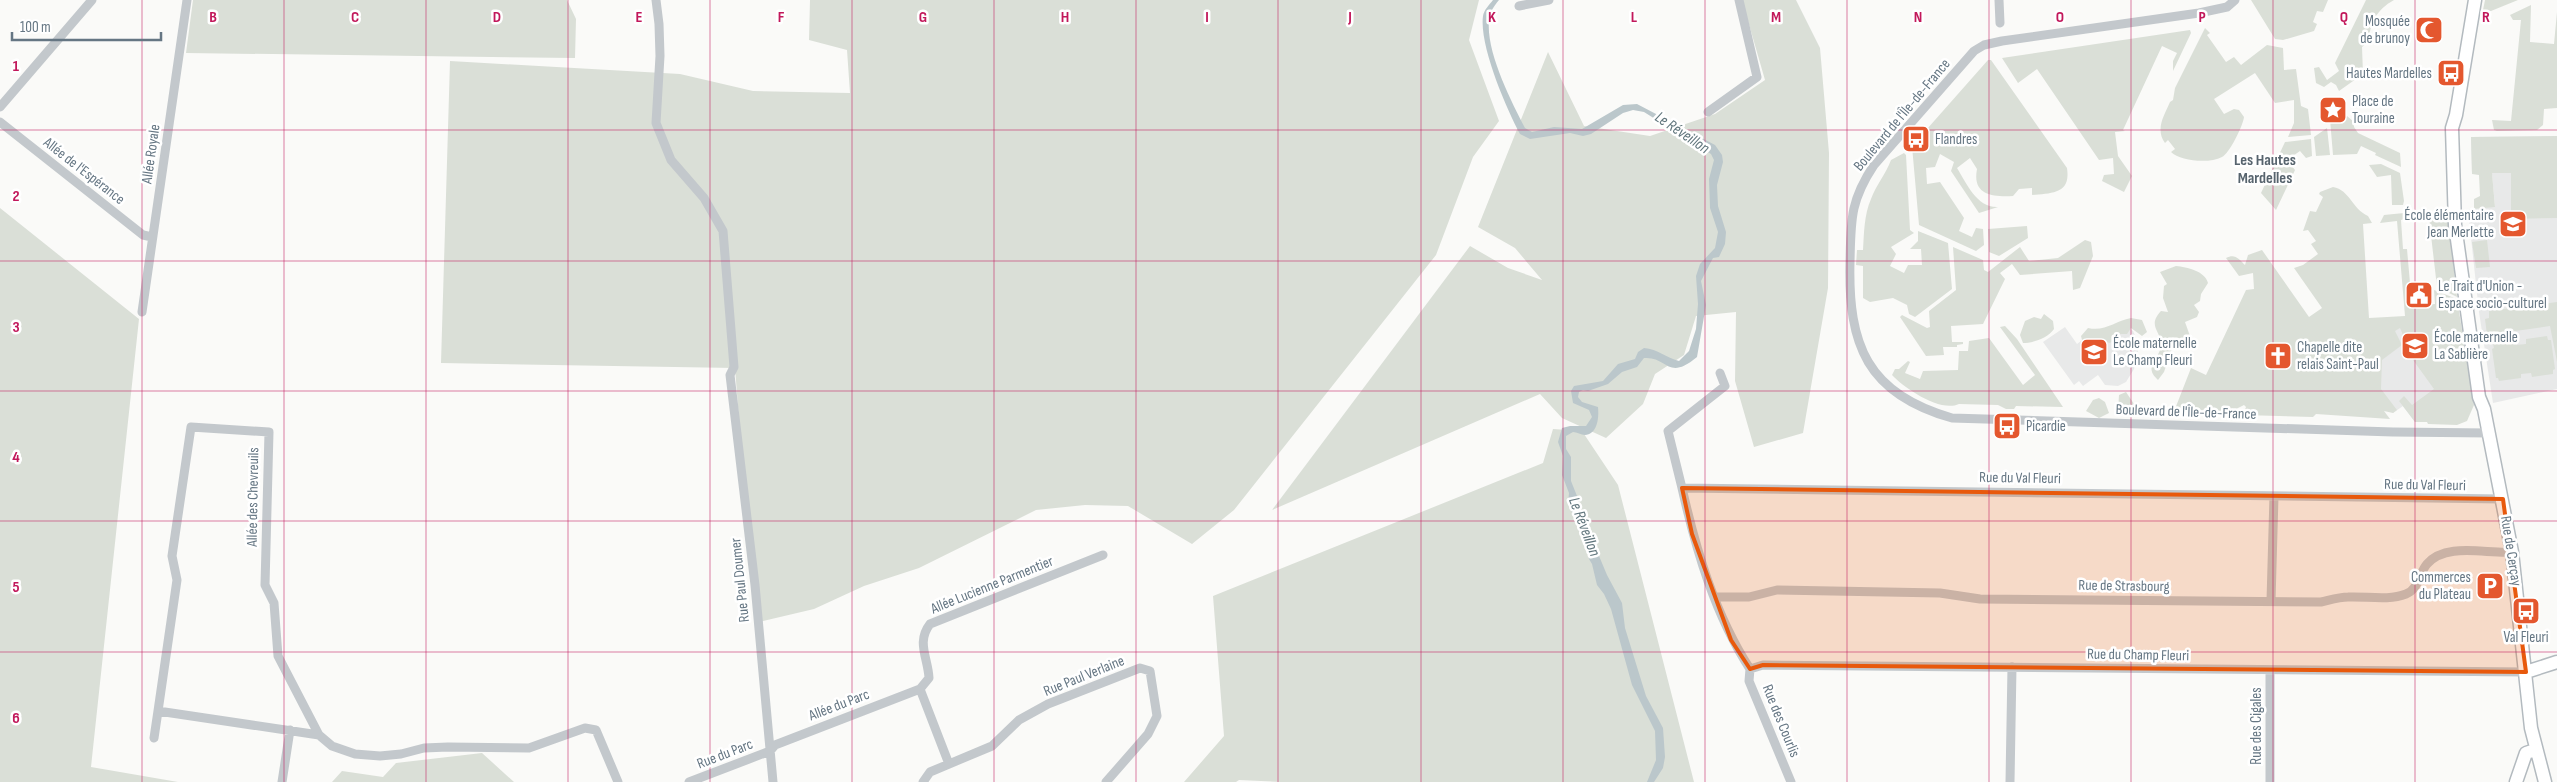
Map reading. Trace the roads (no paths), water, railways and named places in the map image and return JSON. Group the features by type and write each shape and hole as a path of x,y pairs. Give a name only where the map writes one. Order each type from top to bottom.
{"street":[{"path":"0,107 92,0"},
{"name":"Allée Royale","path":"142,312 188,0"},
{"name":"Rue Paul Doumer","path":"656,0 660,56 656,122 671,160 704,198 723,231 734,368 730,375 755,585 773,782"},
{"path":"1519,6 1549,0"},
{"path":"1708,112 1757,77 1740,0"},
{"path":"1999,0 2000,23"},
{"name":"Boulevard de l'Île-de-France","path":"2235,0 2226,7 2199,13 2002,41 1984,45 1974,51 1874,165 1860,185 1850,215 1849,294 1856,339 1865,357 1880,376 1911,403 1930,411 1960,418 2383,432 2489,433"},
{"name":"Rue de Cerçay","path":"2475,0 2456,115 2452,128 2451,152 2455,224 2479,397 2484,409 2512,552 2535,750 2545,782"},
{"name":"Allée de l'Espérance","path":"0,122 144,236 152,237"},
{"path":"1720,373 1725,386 1668,431 1692,534 1731,640 1750,669"},
{"name":"Allée des Chevreuils","path":"154,738 177,580 172,556 191,428 268,432 265,585 274,603 278,656 319,735 332,746 355,754 380,756 424,748 448,746 529,748 585,728 596,730 618,782"},
{"name":"Rue du Val Fleuri","path":"1682,488 2503,500"},
{"path":"2271,601 2274,496"},
{"name":"Rue de Strasbourg","path":"1715,598 1748,597 1777,590 1940,593 1980,599 2321,602 2345,597 2400,596 2407,594 2418,582 2426,565 2438,554 2453,552 2512,552"},
{"name":"Allée Lucienne Parmentier","path":"920,689 929,678 928,664 922,647 923,633 930,624 1103,555"},
{"path":"2526,672 2557,662"},
{"name":"Rue du Champ Fleuri","path":"1750,669 1764,665 2526,672"},
{"path":"2010,782 2012,667"},
{"name":"Rue Paul Verlaine","path":"922,782 930,772 992,746 1019,720 1048,704 1140,668 1150,671 1157,716 1148,734 1106,782"},
{"name":"Rue des Courlis","path":"1750,669 1749,681 1791,782"},
{"name":"Rue des Cigales","path":"2270,670 2270,782"},
{"path":"920,689 949,764"},
{"name":"Allée du Parc","path":"770,751 775,745 920,689"},
{"name":"Allée des Chevreuils","path":"158,711 319,735"},
{"path":"282,782 290,730"},
{"path":"2516,782 2526,753 2535,750"},
{"name":"Rue du Parc","path":"689,782 770,751"}],"water":[{"name":"Le Réveillon","path":"1493,0 1499,0 1489,18 1491,47 1501,76 1525,128 1532,132 1554,127 1582,129 1623,105 1637,104 1715,145 1722,155 1723,162 1717,185 1718,206 1726,232 1725,244 1719,257 1713,258 1701,281 1706,305 1697,357 1687,364 1673,368 1652,358 1644,358 1637,367 1622,372 1608,384 1579,392 1578,397 1582,402 1598,407 1597,424 1593,432 1589,434 1584,435 1573,432 1566,436 1566,449 1571,457 1571,481 1579,501 1581,513 1607,575 1622,603 1625,628 1646,696 1663,728 1665,757 1663,768 1654,782 1647,782 1656,760 1655,731 1632,685 1611,609 1604,594 1597,585 1589,559 1587,544 1568,504 1569,493 1562,475 1563,456 1558,442 1562,428 1586,426 1592,417 1589,410 1573,403 1571,391 1574,386 1603,381 1618,364 1635,359 1638,352 1644,348 1654,350 1679,361 1689,351 1696,329 1698,304 1696,276 1700,264 1715,248 1718,232 1710,208 1709,179 1714,160 1711,154 1644,112 1633,110 1623,113 1591,134 1583,136 1570,133 1530,139 1520,134 1501,93 1485,43 1483,16"}],"place":[{"name":"Mosquée de brunoy","path":"2429,30"},
{"name":"Hautes Mardelles","path":"2451,73"},
{"name":"Place de Touraine","path":"2333,110"},
{"name":"Flandres","path":"1916,139"},
{"name":"École élémentaire Jean Merlette","path":"2513,224"},
{"name":"Le Trait d'Union - Espace socio-culturel","path":"2419,295"},
{"name":"École maternelle La Sablière","path":"2415,346"},
{"name":"École maternelle Le Champ Fleuri","path":"2094,352"},
{"name":"Chapelle dite relais Saint-Paul","path":"2278,356"},
{"name":"Picardie","path":"2007,426"},
{"name":"Commerces du Plateau","path":"2490,586"},
{"name":"Val Fleuri","path":"2526,611"}],"district":[{"name":"Les Hautes Mardelles","path":"2265,169"}]}
